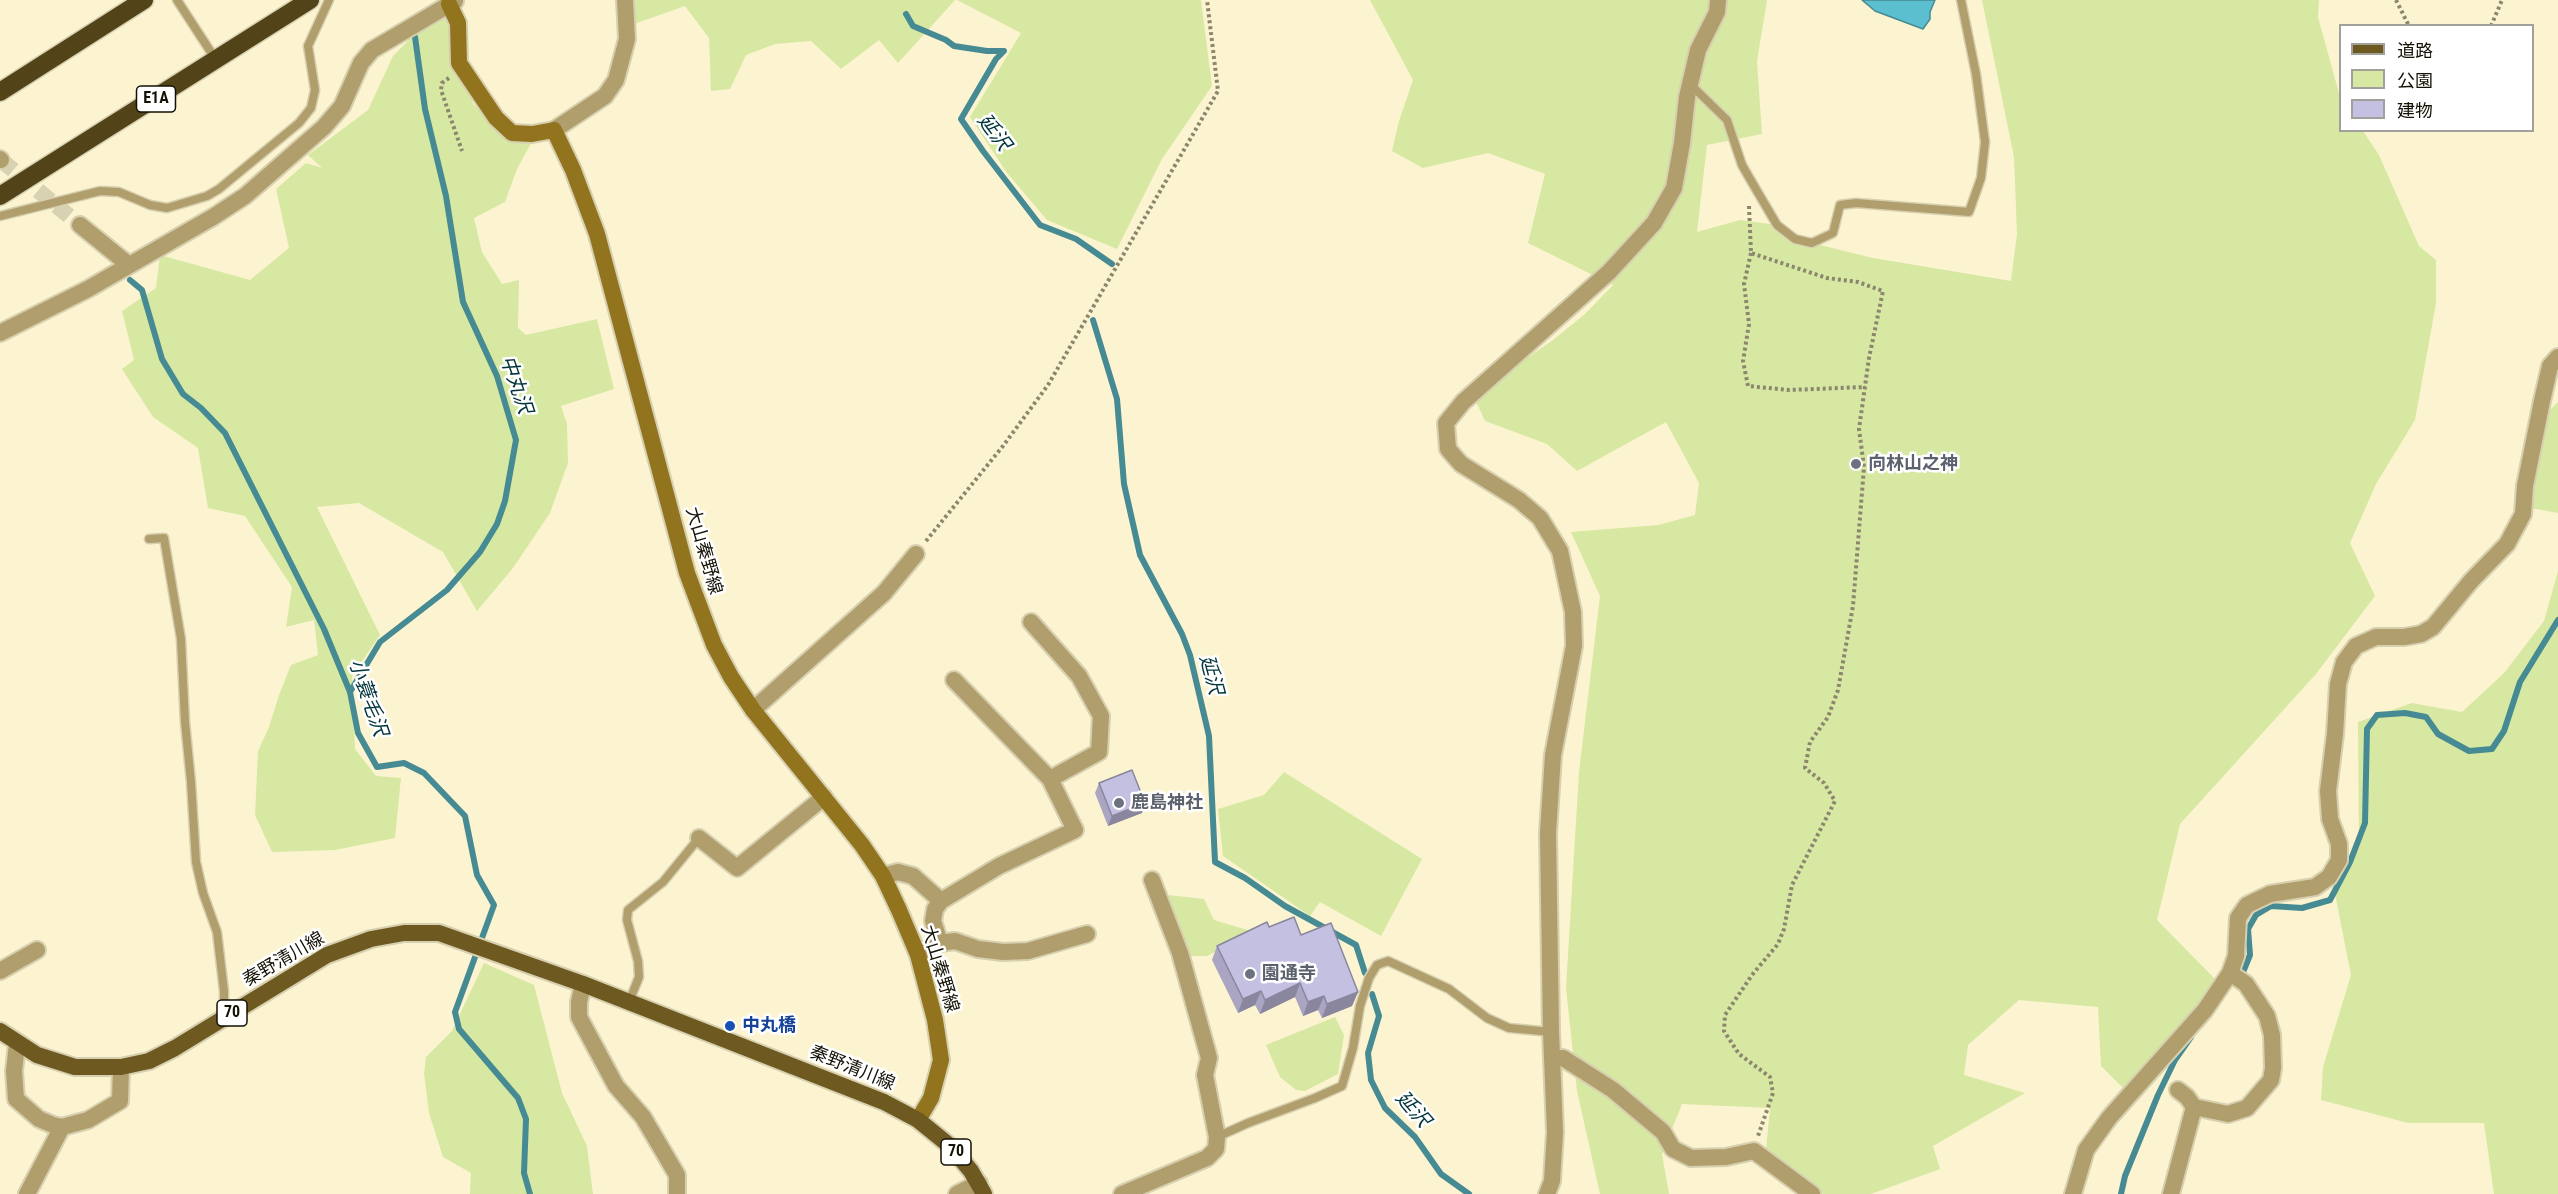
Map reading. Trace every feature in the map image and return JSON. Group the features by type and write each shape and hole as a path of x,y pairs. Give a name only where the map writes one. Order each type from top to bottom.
{"highway":[{"path":"0,92 144,0"},
{"name":"E1A","path":"0,196 217,61 310,0"}],"main road":[{"path":"452,3 458,23 459,63 503,127 512,133 532,134 554,130"},
{"name":"大山秦野線","path":"554,130 573,170 597,234 687,573 699,610 727,669 753,710 846,823 883,876 918,955 935,1020 941,1060 931,1098 918,1120"},
{"name":"秦野清川線","path":"0,1031 36,1055 75,1067 121,1067 149,1061 327,955 371,939 404,933 439,933 583,984 884,1102 918,1120 950,1146 982,1188"}],"street":[{"path":"554,130 605,96 616,80 627,39 625,0"},
{"path":"1547,1194 1552,1182 1555,1132 1548,833 1553,755 1574,646 1573,612 1560,551 1540,518 1519,500 1461,464 1448,449 1446,423 1463,402 1609,272 1654,223 1674,188 1690,84 1698,50 1717,12 1718,0"},
{"path":"0,333 129,265 213,218 245,196 324,127 342,106 361,63 372,50 452,3"},
{"path":"80,225 129,265"},
{"path":"2178,1090 2194,1107 2228,1114 2247,1108 2271,1080 2272,1035 2267,1016 2237,978 2235,937 2238,918 2247,905 2270,894 2315,887 2329,877 2339,860 2339,844 2330,819 2328,791 2338,684 2344,662 2356,646 2376,637 2404,637 2421,634 2433,627 2471,581 2507,544 2523,514 2525,486 2542,401 2550,366 2558,357"},
{"path":"753,710 884,593 916,554"},
{"path":"1031,622 1079,676 1101,716 1099,753 1050,779"},
{"path":"940,943 933,921 934,909 941,901 999,866 1075,830 1050,779 954,680"},
{"path":"699,838 737,868 824,797"},
{"path":"883,876 898,872 913,876 941,901"},
{"path":"1122,1194 1207,1158 1216,1149 1218,1137 1205,1075 1209,1058 1180,953 1152,880"},
{"path":"918,955 940,943 955,941 978,949 1003,952 1028,951 1087,934"},
{"path":"0,971 37,950"},
{"path":"2073,1194 2086,1150 2109,1118 2205,1010 2237,978"},
{"path":"583,984 579,1002 579,1017 616,1086 643,1117 677,1175 677,1194"},
{"path":"17,1044 14,1071 16,1099 39,1119 62,1127 88,1120 120,1101 121,1067"},
{"path":"1552,1058 1563,1058 1613,1090 1663,1132 1673,1149 1691,1158 1726,1157 1754,1151 1812,1194"},
{"path":"2171,1194 2194,1107"},
{"path":"27,1194 62,1127"},
{"path":"957,1194 982,1188"}],"lane":[{"path":"177,0 217,61"},
{"path":"0,216 100,191 119,192 158,207 175,206 207,196 219,189 299,123 310,108 315,90 308,46 329,0"},
{"path":"1690,84 1727,120 1742,165 1777,225 1795,239 1812,243 1833,233 1840,205 1856,203 1969,212 1981,178 1985,142 1977,74 1961,0"},
{"path":"277,142 290,157"},
{"path":"149,538 164,538 181,639 184,722 196,862 202,892 217,932 224,992 224,1018"},
{"path":"629,1002 639,977 638,961 627,920 628,910 663,882 699,838"},
{"path":"1218,1137 1342,1086 1353,1048 1360,1006 1369,978 1377,965 1388,961 1449,989 1487,1018 1509,1028 1551,1032"}],"path":[{"path":"916,554 1003,446 1048,385 1218,91 1207,0"},
{"path":"2396,0 2408,24"},
{"path":"2492,24 2502,0"},
{"path":"455,76 442,83 441,90 462,151"},
{"path":"1750,179 1748,213 1751,254 1744,284 1749,324 1743,361 1748,386 1789,390 1865,387"},
{"path":"1751,254 1827,278 1858,282 1883,291 1859,429 1864,467 1853,606 1838,690 1828,717 1810,742 1805,768 1824,783 1835,801 1792,885 1784,929 1778,944 1752,975 1725,1015 1724,1031 1739,1054 1770,1077 1773,1093 1754,1151"}],"green space":[{"path":"629,0 955,0 898,63 879,40 841,69 811,41 775,44 746,55 730,89 711,91 709,38 685,6 634,24"},
{"path":"957,0 1201,0 1212,86 1162,159 1117,249 1047,220 1007,173 970,117 1021,33"},
{"path":"1370,0 1767,0 1757,61 1762,134 1707,145 1697,232 1740,220 1777,225 1787,237 1873,258 2011,281 2017,234 2014,157 1982,0 2319,0 2318,17 2339,93 2339,132 2364,132 2379,155 2419,246 2436,260 2436,303 2415,420 2376,484 2350,543 2375,596 2316,674 2180,824 2157,920 2218,982 2124,1089 2101,1066 2098,1007 2019,1000 1968,1045 1964,1075 2025,1093 1933,1146 1940,1169 1871,1194 1823,1194 1766,1150 1770,1108 1682,1104 1662,1154 1669,1194 1600,1194 1577,1091 1566,988 1579,772 1600,596 1571,532 1658,525 1695,515 1699,483 1666,422 1577,471 1547,444 1485,421 1473,395 1553,340 1585,314 1613,285 1528,243 1545,174 1488,153 1423,168 1392,151 1413,80"},
{"path":"447,14 473,104 500,130 534,138 517,169 505,202 474,218 482,252 502,284 519,280 518,328 526,335 597,319 614,389 561,406 567,424 568,463 550,513 513,568 477,611 443,552 359,503 317,507 380,635 352,676 355,749 376,776 401,778 395,838 335,850 272,852 255,815 258,751 291,665 318,655 314,620 286,627 292,587 245,516 208,508 198,448 153,417 122,369 134,360 122,311 156,288 160,255 250,280 289,248 276,189 306,163 322,168 308,155 368,110 393,56 421,28"},
{"path":"2558,402 2558,513 2530,508 2540,442 2549,411"},
{"path":"2558,571 2558,1194 2494,1194 2484,1123 2408,1123 2321,1100 2323,1067 2351,975 2335,894 2359,846 2358,722 2412,703 2462,712 2504,673 2544,621"},
{"path":"1284,772 1422,859 1381,936 1320,902 1310,916 1223,856 1218,809 1264,795"},
{"path":"1168,895 1204,899 1214,920 1254,932 1207,956 1190,956"},
{"path":"484,963 534,985 562,1093 587,1146 593,1194 470,1194 471,1173 443,1157 429,1113 424,1074 426,1057 452,1031"},
{"path":"1335,1017 1344,1035 1338,1074 1305,1091 1296,1090 1280,1077 1266,1045"}],"water":[{"path":"1862,0 1935,0 1930,19 1923,29 1875,11"}],"building":[{"name":"鹿島神社","path":"1132,770 1145,803 1112,816 1099,783"},
{"path":"1294,917 1301,935 1331,923 1358,992 1327,1004 1324,996 1308,1002 1300,983 1265,1000 1261,991 1243,999 1217,946 1267,922 1269,927"}],"waterway":[{"name":"延沢","path":"906,14 913,26 946,40 954,46 1004,51 996,59 961,119 1040,225 1076,239 1112,264"},
{"name":"中丸沢","path":"350,692 380,642 447,590 480,552 497,524 505,501 516,440 497,376 463,302 446,196 425,109 415,37"},
{"name":"小蓑毛沢","path":"130,280 142,290 162,359 183,394 201,408 225,433 324,629 350,692 358,733 377,767 404,763 424,773 465,816 477,875 494,905 455,1012 459,1029 518,1098 526,1119 524,1173 530,1194"},
{"name":"延沢","path":"1093,320 1117,399 1124,484 1140,555 1182,634 1190,655 1209,736 1215,862 1245,878 1285,906 1356,945 1365,973"},
{"path":"2241,977 2250,955 2248,929 2256,915 2271,906 2302,908 2330,900 2350,862 2365,823 2367,729 2377,715 2405,713 2426,717 2438,734 2469,751 2492,749 2504,731 2520,682 2558,620"},
{"name":"延沢","path":"1372,994 1379,1016 1368,1053 1371,1080 1385,1108 1415,1137 1441,1174 1469,1194"},
{"path":"2121,1194 2125,1176 2158,1095 2175,1060 2191,1037"}],"tunnel":[{"path":"1,160 80,225"}],"place":[{"name":"向林山之神","path":"1856,464"},
{"name":"鹿島神社","path":"1119,803"},
{"name":"園通寺","path":"1250,974"},
{"name":"中丸橋","path":"730,1026"}]}
